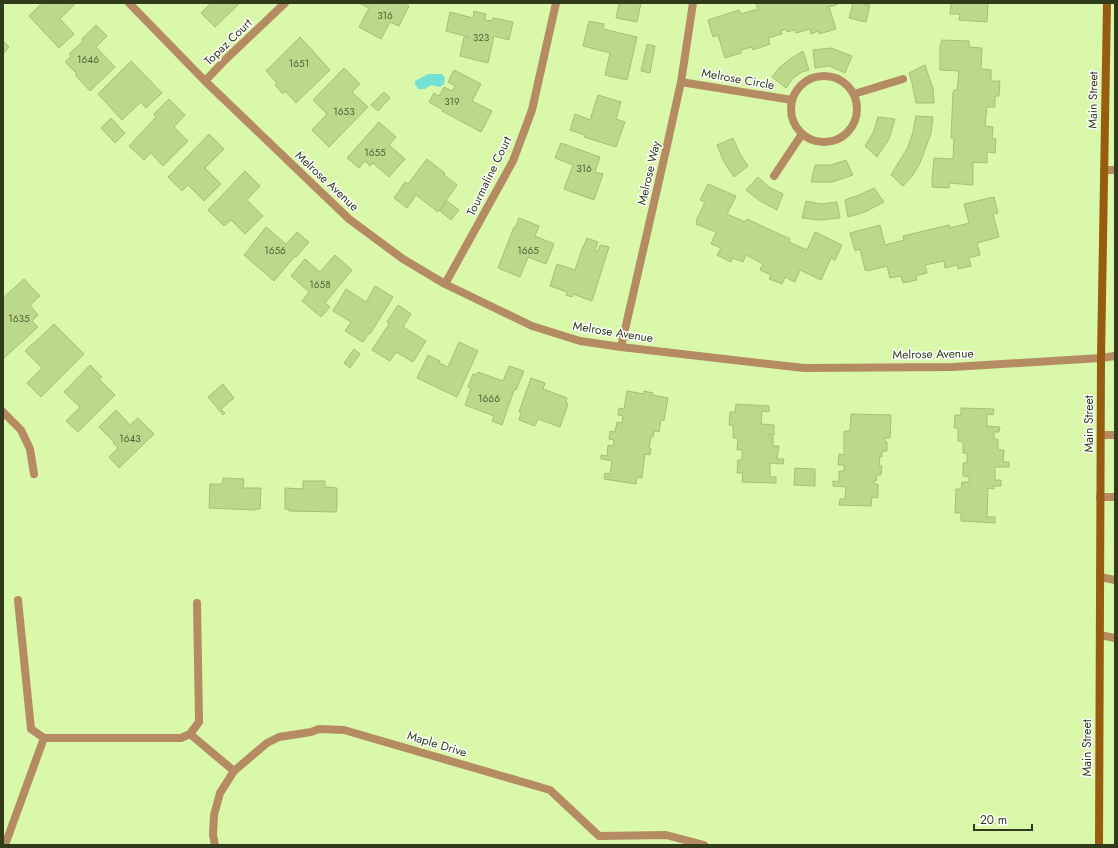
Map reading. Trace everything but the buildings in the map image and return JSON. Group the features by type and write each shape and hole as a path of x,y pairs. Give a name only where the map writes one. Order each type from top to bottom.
{"main road":[{"name":"Main Street","path":"1099,845 1101,358 1107,3"}],"street":[{"name":"Melrose Avenue","path":"130,3 205,82 349,219 395,254 445,284 532,326 580,341 804,368 953,367 1115,356"},
{"name":"Topaz Court","path":"205,82 226,59 285,3"},
{"name":"Tourmaline Court","path":"445,284 513,162 532,110 556,3"},
{"name":"Melrose Way","path":"621,347 681,82 693,3"},
{"path":"827,76 838,79 847,85 854,94 857,104 857,114 854,124 848,132 835,140 831,142 820,142 811,140 802,134 796,127 792,118 792,100 797,90 805,82 815,77 827,76"},
{"path":"854,94 902,79"},
{"name":"Melrose Circle","path":"681,82 792,100"},
{"path":"774,176 802,134"},
{"path":"1104,170 1115,170"},
{"path":"3,412 21,430 30,449 34,474"},
{"path":"1101,435 1115,435"},
{"path":"1100,497 1115,497"},
{"path":"1100,577 1115,580"},
{"path":"18,600 31,729 44,738 181,738 190,734 199,722 198,602"},
{"path":"1100,635 1115,638"},
{"name":"Maple Drive","path":"215,845 213,835 214,815 220,793 234,771 267,743 279,737 319,729 344,730 550,790 599,836 666,835 704,845"},
{"path":"190,734 234,771"},
{"path":"5,845 44,738"}],"water":[{"path":"428,74 442,74 445,78 444,84 440,87 431,85 425,89 418,89 415,81"}]}
